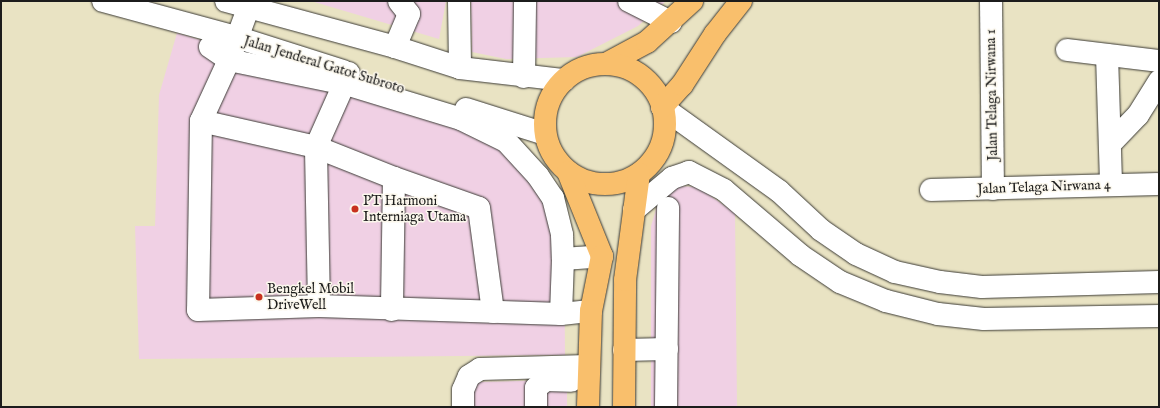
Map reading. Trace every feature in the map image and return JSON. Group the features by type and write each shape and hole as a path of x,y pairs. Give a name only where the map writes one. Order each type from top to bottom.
{"main road":[{"path":"606,64 635,72 647,81 662,107 664,137 659,151 639,174 626,181 596,184 568,172 557,162 545,134 548,104 564,80 591,66 606,64 647,42 671,22 692,1"},
{"path":"662,107 682,85 714,34 741,1"},
{"path":"568,172 602,256 591,312 588,407"},
{"path":"624,407 625,280 639,174"}],"street":[{"name":"Jalan Jenderal Gatot Subroto","path":"103,1 239,38 347,79 545,134"},
{"path":"226,1 249,6 460,68 524,77 564,80"},
{"path":"459,1 460,68"},
{"path":"524,77 525,1"},
{"path":"630,1 671,22"},
{"name":"Jalan Telaga Nirwana 1","path":"991,1 993,189"},
{"path":"249,6 239,38 201,122 198,310 319,306 392,310 561,314 591,312"},
{"path":"395,48 404,7"},
{"path":"210,47 229,60 347,79 461,119 506,141 538,176 553,198 562,235 563,259 561,314"},
{"path":"1067,50 1159,60"},
{"path":"1107,55 1111,185"},
{"path":"319,306 316,147 347,79"},
{"path":"1110,144 1138,115 1159,81"},
{"path":"662,107 779,191 821,230 856,254 895,272 940,282 982,287 1159,282"},
{"path":"201,122 316,147 394,178 479,208 493,312"},
{"path":"634,210 672,178 689,172 724,190 800,255 840,282 886,301 938,314 984,319 1159,316"},
{"path":"392,310 394,178"},
{"name":"Jalan Telaga Nirwana 4","path":"931,190 1157,184"},
{"path":"666,407 668,208"},
{"path":"563,259 602,256"},
{"path":"1025,286 1026,318"},
{"path":"624,350 667,349"},
{"path":"463,407 463,390 469,376 480,369 588,374"},
{"path":"536,407 536,388 546,380 588,374"}],"shaded area":[{"path":"311,1 446,1 439,39"},
{"path":"471,1 666,1 638,26 577,57 506,59 472,52"},
{"path":"177,33 487,124 564,228 565,355 139,359 135,226 155,226 159,95"},
{"path":"678,186 698,187 735,213 737,407 651,407 651,226 659,199"},
{"path":"567,380 567,407 473,407 473,382"}],"place":[{"name":"PT Harmoni Interniaga Utama","path":"355,209"},
{"name":"Bengkel Mobil DriveWell","path":"259,297"}]}
